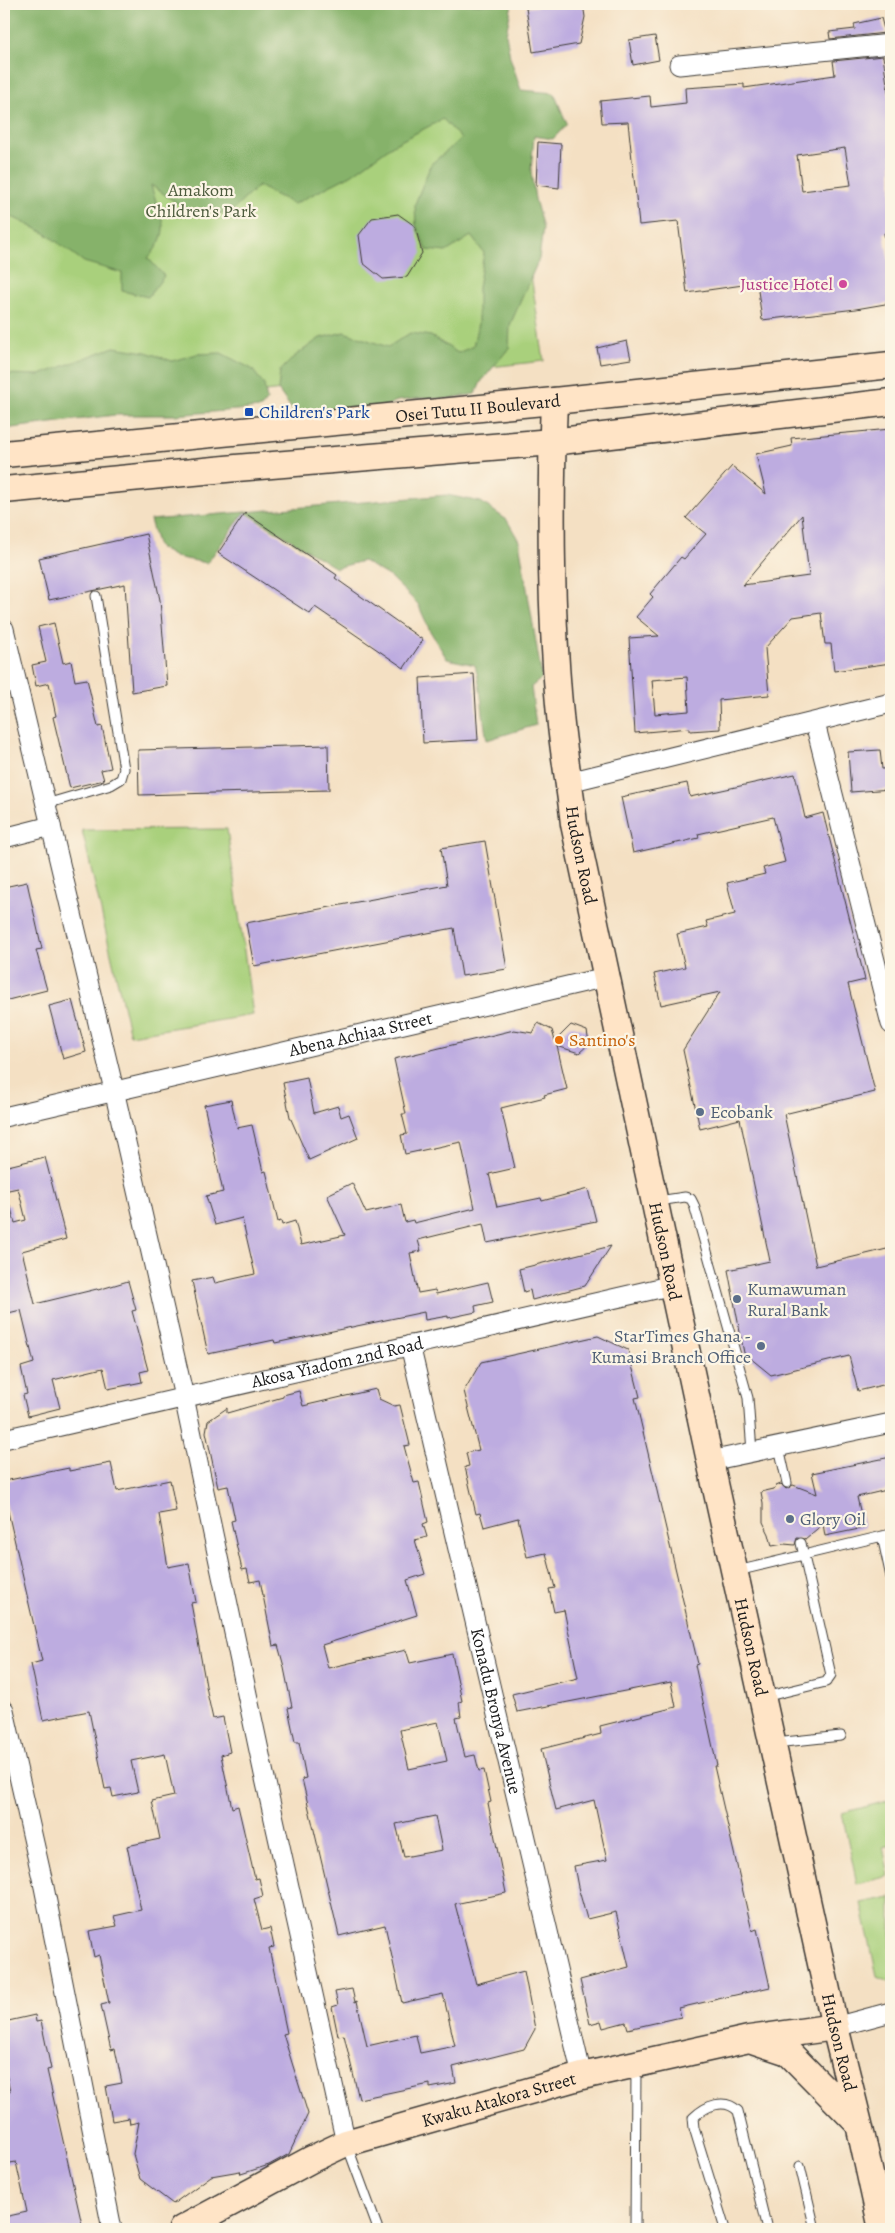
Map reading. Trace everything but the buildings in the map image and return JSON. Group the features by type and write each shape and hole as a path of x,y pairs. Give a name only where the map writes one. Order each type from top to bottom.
{"street":[{"path":"679,65 891,44"},
{"name":"Osei Tutu II Boulevard","path":"4,454 554,401 891,365"},
{"name":"Hudson Road","path":"554,401 552,442 555,648 560,717 574,824 734,1572 835,2027 860,2124 882,2229"},
{"path":"4,490 236,468 552,442 891,402"},
{"path":"4,629 114,1090 184,1397 262,1764 346,2143"},
{"path":"569,782 891,703"},
{"path":"815,723 891,1024"},
{"path":"4,838 51,826"},
{"name":"Abena Achiaa Street","path":"4,1118 114,1090 606,978"},
{"name":"Akosa Yiadom 2nd Road","path":"4,1439 672,1285"},
{"name":"Konadu Bronya Avenue","path":"410,1346 582,2076"},
{"path":"710,1461 891,1423"},
{"path":"4,1710 44,1887 112,2229"},
{"path":"835,2027 891,2012"},
{"name":"Kwaku Atakora Street","path":"190,2227 312,2158 346,2143 582,2076 749,2039 835,2027"},
{"path":"749,2039 788,2052 860,2124"}],"lane":[{"path":"46,804 111,785 121,779 124,769 96,596"},
{"path":"655,1202 685,1197 691,1199 694,1205 748,1398 752,1452"},
{"path":"779,1446 787,1483"},
{"path":"734,1572 887,1535 891,1577"},
{"path":"762,1698 826,1682 831,1675 800,1543"},
{"path":"772,1743 841,1736"},
{"path":"636,2064 636,2229"},
{"path":"724,2229 694,2128 693,2118 701,2110 725,2103 731,2104 738,2111 767,2229"},
{"path":"346,2143 378,2229"},
{"path":"800,2166 814,2229"}],"green space":[{"name":"Amakom Children's Park","path":"4,4 490,4 544,361 4,421"},
{"path":"4,4 512,4 506,34 510,57 521,90 554,93 567,124 553,139 534,136 531,171 535,199 543,228 539,259 510,325 509,348 481,382 475,394 446,399 423,398 397,401 374,411 325,413 294,412 278,390 280,371 295,356 320,338 344,332 388,347 410,333 431,336 458,353 473,346 478,323 478,288 484,253 471,236 446,252 427,250 416,226 415,204 431,164 461,139 443,119 393,145 351,175 294,204 258,186 230,213 193,214 151,185 161,214 163,230 156,248 148,258 164,276 148,297 122,291 122,273 84,262 45,233 4,213"},
{"path":"114,347 146,352 172,361 197,354 221,353 252,369 264,385 267,400 261,408 175,415 115,415 4,429 4,374 40,375"},
{"path":"447,495 481,502 507,520 519,541 542,678 531,687 536,725 487,740 475,665 447,659 430,631 418,604 390,577 363,561 336,568 245,512"},
{"path":"245,512 207,563 175,557 158,547 150,520"},
{"path":"227,829 253,1015 130,1035 82,830"},
{"path":"891,1800 891,1845 883,1847 889,1876 857,1884 842,1813"},
{"path":"891,1897 891,1982 877,1976 861,1903"}],"place":[{"name":"Justice Hotel","path":"843,284"},
{"name":"Children's Park","path":"249,412"},
{"name":"Santino's","path":"559,1040"},
{"name":"Ecobank","path":"700,1112"},
{"name":"Kumawuman Rural Bank","path":"737,1299"},
{"name":"StarTimes Ghana - Kumasi Branch Office","path":"761,1346"},
{"name":"Glory Oil","path":"790,1519"}]}
